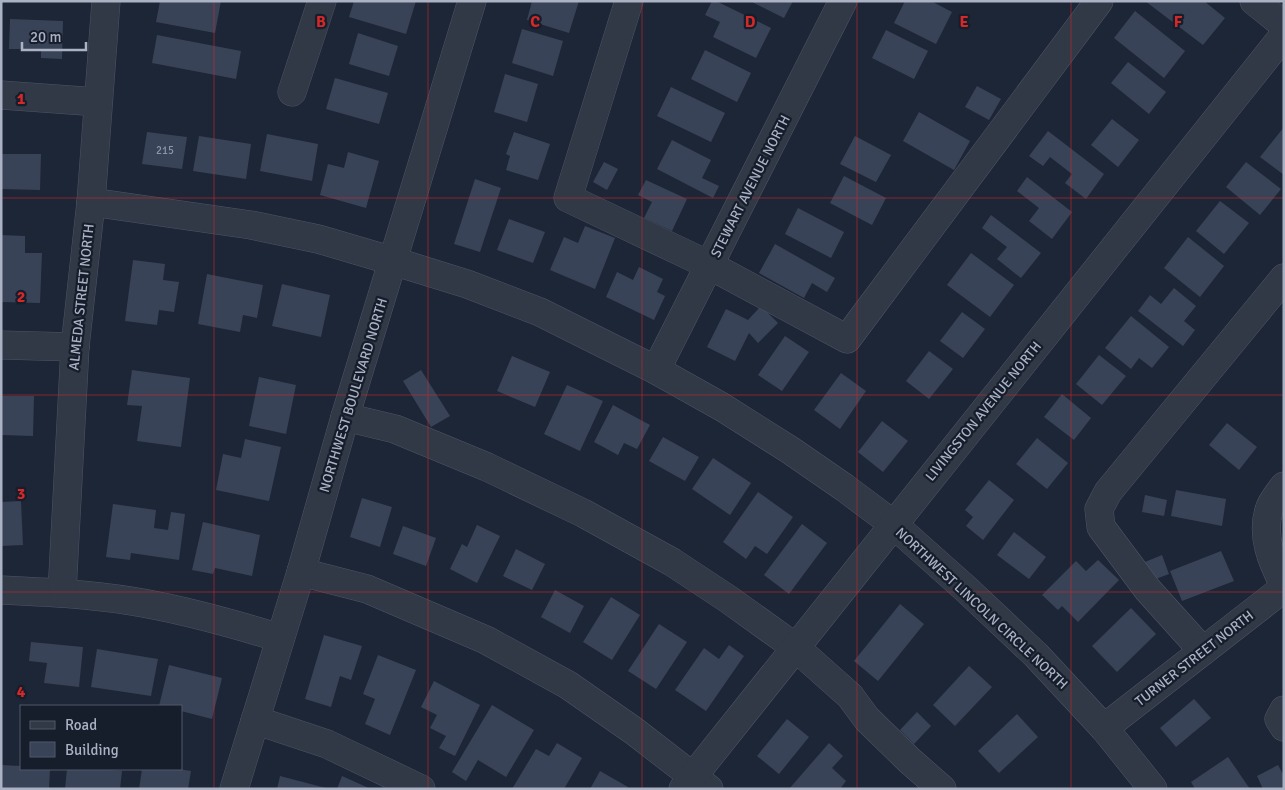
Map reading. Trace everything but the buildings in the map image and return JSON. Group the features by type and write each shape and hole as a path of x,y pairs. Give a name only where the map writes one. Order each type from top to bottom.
{"street":[{"name":"ALMEDA STREET NORTH","path":"62,593 75,347 91,202 106,1"},
{"path":"292,92 322,1"},
{"name":"NORTHWEST BOULEVARD NORTH","path":"234,789 472,1"},
{"path":"630,1 568,198 709,265 847,340 1099,1"},
{"name":"STEWART AVENUE NORTH","path":"656,370 843,1"},
{"path":"1254,1 1284,25"},
{"name":"LIVINGSTON AVENUE NORTH","path":"695,784 795,647 1284,35"},
{"path":"1,95 98,102"},
{"name":"NORTHWEST LINCOLN CIRCLE NORTH","path":"91,202 251,225 318,239 393,261 467,284 540,312 656,370 722,407 790,450 893,524 1036,655 1104,728 1152,789"},
{"path":"1203,651 1148,590 1117,550 1101,526 1099,509 1108,492 1284,278"},
{"path":"1,345 75,347"},
{"path":"345,417 395,429 486,467 583,513 672,562 795,647 850,696 867,719 942,789"},
{"path":"1284,486 1269,509 1266,535 1272,563 1284,587"},
{"path":"300,572 366,589 434,616 486,640 568,685 634,731 695,784"},
{"name":"TURNER STREET NORTH","path":"1104,728 1284,587"},
{"path":"1,590 62,593 132,601 215,618 280,638"},
{"path":"1284,710 1280,720 1284,727"},
{"path":"255,720 327,744 421,789"}]}
